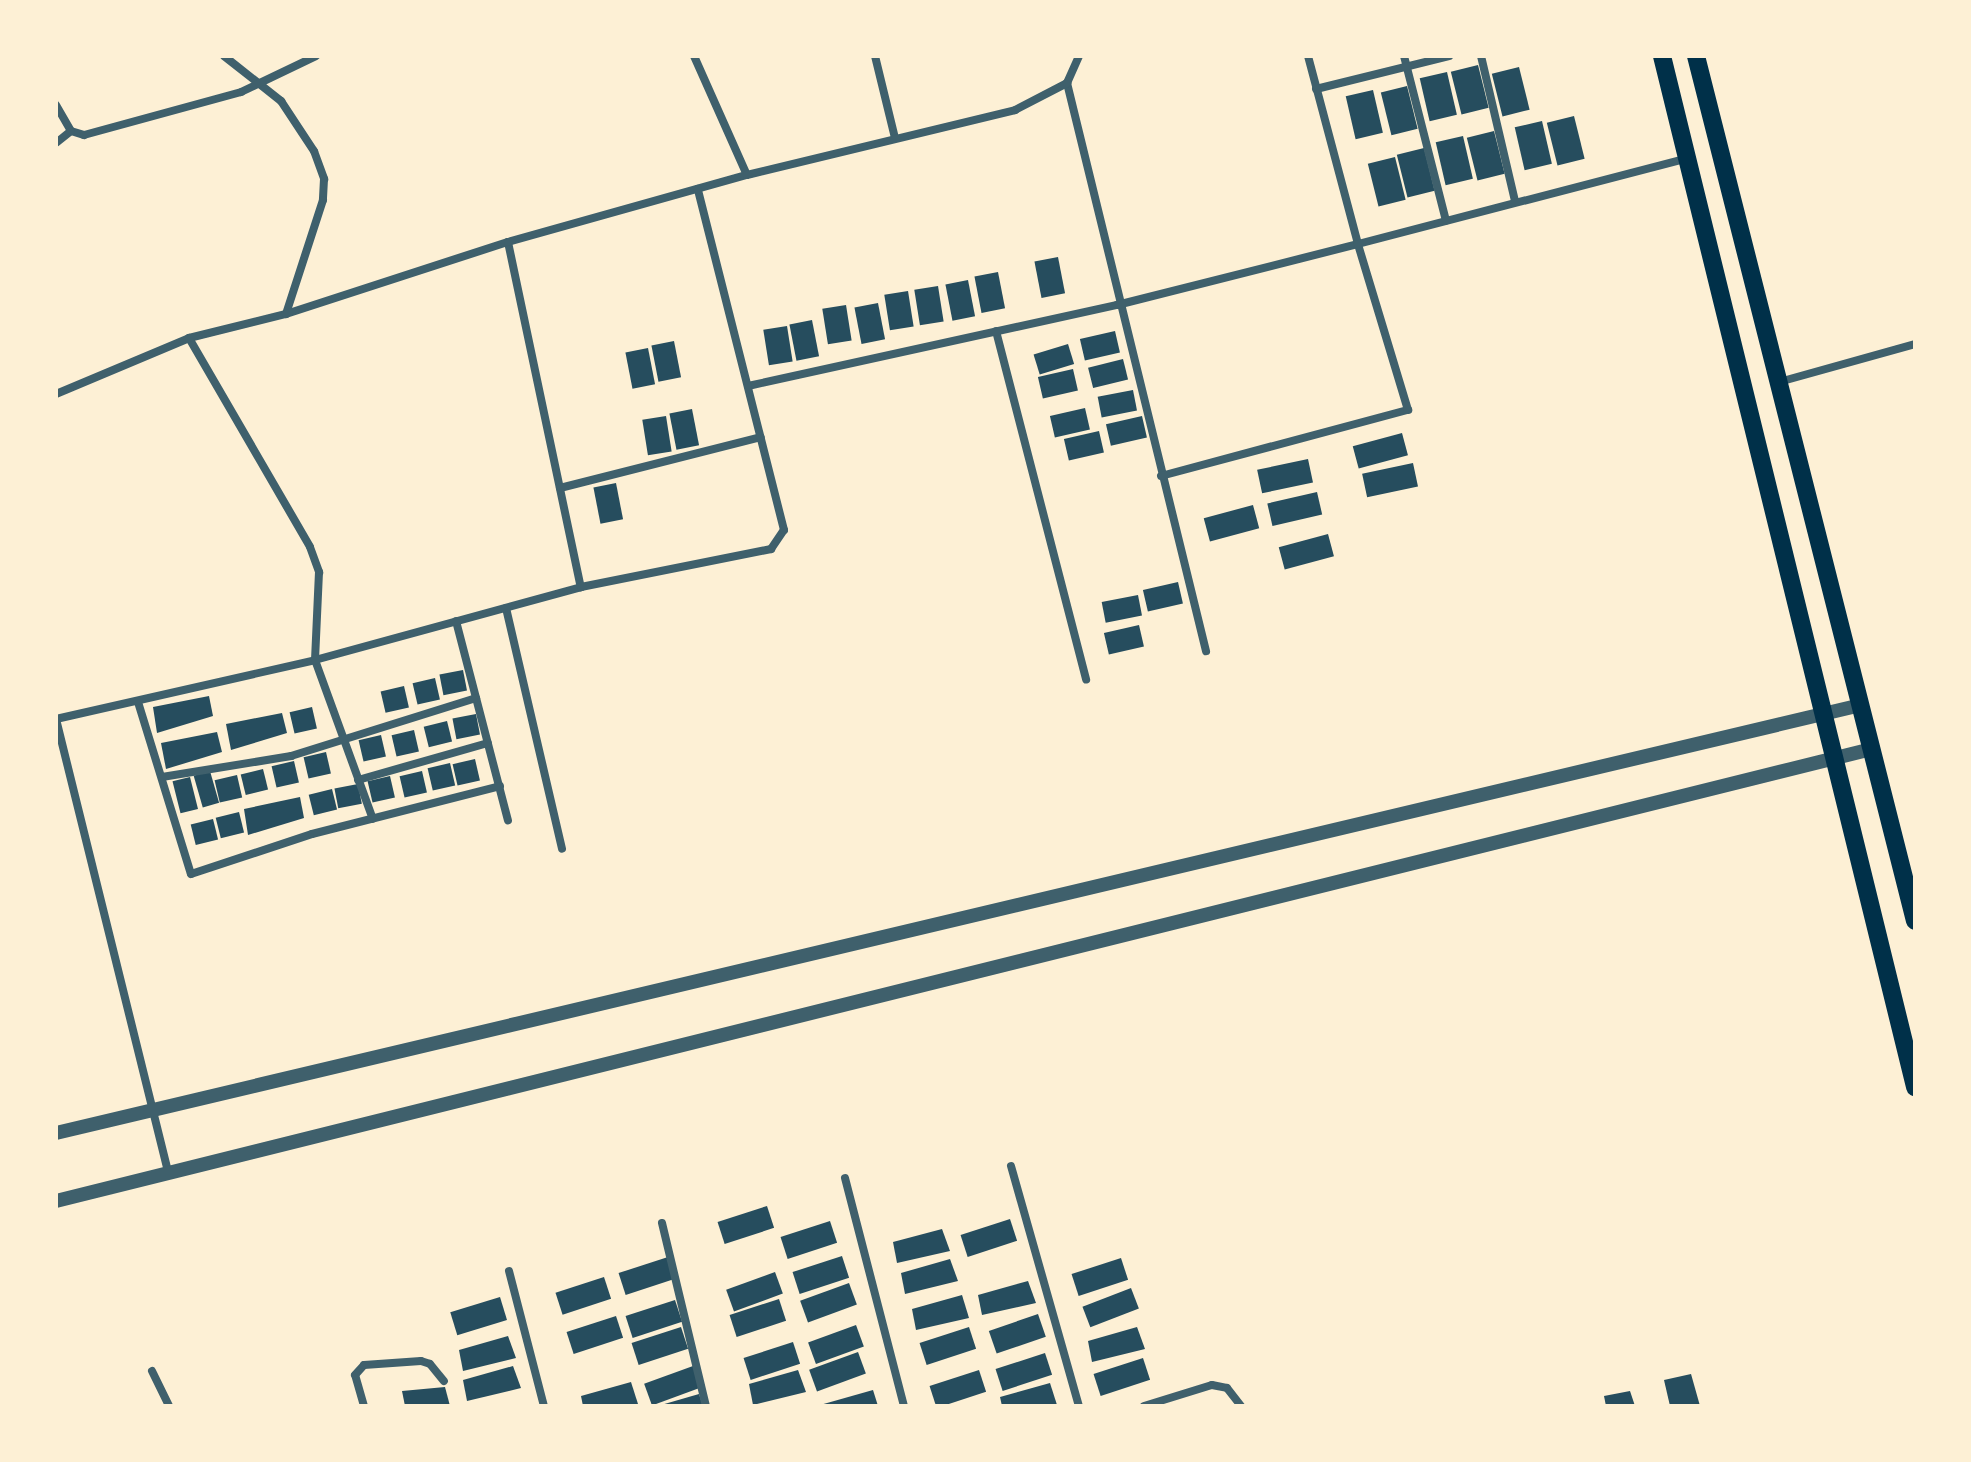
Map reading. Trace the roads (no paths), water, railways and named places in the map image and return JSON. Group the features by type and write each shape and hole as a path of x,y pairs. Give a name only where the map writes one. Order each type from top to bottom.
{"main road":[{"path":"1662,56 1915,1087"},
{"path":"1696,56 1915,921"}],"street":[{"path":"224,56 262,83 295,119 324,179 323,200 286,314"},
{"path":"56,105 71,131 84,135 262,83 316,56"},
{"path":"694,56 747,175"},
{"path":"875,56 895,138"},
{"path":"1079,56 1067,83 1117,305 1206,651"},
{"path":"1161,476 1408,410 1358,244 1308,56"},
{"path":"1404,56 1446,221"},
{"path":"1316,89 1449,56"},
{"path":"1481,56 1515,201"},
{"path":"56,394 189,338 286,314 508,242 747,175 1015,110 1067,83"},
{"path":"56,143 71,131"},
{"path":"748,386 1117,305 1687,158"},
{"path":"168,1173 56,719 315,660 581,587 771,549 784,530 698,189"},
{"path":"508,242 581,587"},
{"path":"996,331 1086,680"},
{"path":"189,338 310,547 319,572 315,660 373,819"},
{"path":"1779,382 1915,344"},
{"path":"560,488 761,437"},
{"path":"506,608 562,849"},
{"path":"456,621 508,820"},
{"path":"162,777 291,756 476,698"},
{"path":"138,702 191,874 373,819 500,786"},
{"path":"56,1133 1861,705"},
{"path":"358,780 488,743"},
{"path":"56,1201 1872,749"},
{"path":"1011,1166 1079,1406"},
{"path":"845,1178 904,1406"},
{"path":"662,1223 706,1406"},
{"path":"509,1271 544,1406"},
{"path":"364,1406 355,1375 364,1365 421,1361 430,1364 444,1381"},
{"path":"152,1371 169,1406"},
{"path":"1144,1406 1212,1385 1227,1388 1241,1406"}]}
